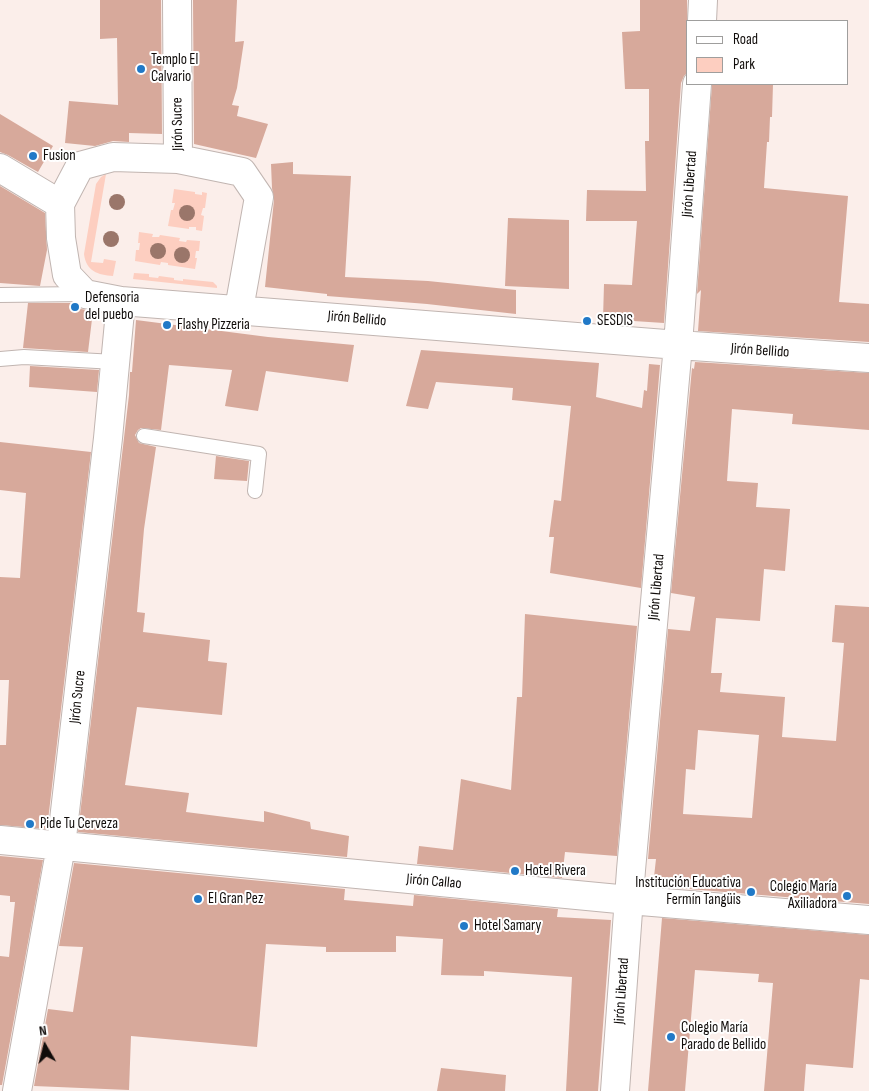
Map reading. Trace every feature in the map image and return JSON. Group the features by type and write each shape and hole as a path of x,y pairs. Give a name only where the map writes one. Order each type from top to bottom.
{"street":[{"name":"Jirón Sucre","path":"177,0 178,159 242,172 259,197 239,309"},
{"path":"702,20 703,0"},
{"name":"Jirón Libertad","path":"615,1091 629,900 678,345 697,85"},
{"path":"85,294 67,274 61,238 60,204 80,166 113,157 178,159"},
{"path":"0,168 60,204"},
{"name":"Jirón Bellido","path":"85,294 121,301 678,345 869,358"},
{"name":"Jirón Sucre","path":"17,1091 61,846 116,436 115,362 121,301"},
{"name":"Jirón Callao","path":"0,840 629,900 869,920"}],"lane":[{"path":"0,294 85,294"},
{"path":"0,360 24,357 115,362"},
{"path":"144,436 259,454 255,491"}],"green space":[{"path":"106,174 91,262 103,263 104,259 116,261 113,276 102,275 90,268 84,254 96,184"},
{"path":"174,189 202,195 202,192 207,193 205,208 203,208 201,215 204,216 202,231 196,230 196,227 189,227 189,229 168,226 171,210 173,210 175,203 172,203"},
{"path":"139,232 153,234 152,237 159,237 160,235 180,238 179,241 200,241 199,251 196,251 195,269 168,265 168,263 161,262 160,265 135,261 136,250 139,250 140,243 138,243"},
{"path":"134,273 149,274 149,277 174,278 174,280 213,282 217,288 133,279"}],"building":[{"name":"Templo El Calvario","path":"100,0 161,0 162,134 129,133 129,142 113,141 95,146 65,143 69,101 118,105 117,38 100,39"},
{"path":"193,0 237,0 235,42 244,41 237,88 232,105 239,106 237,116 268,124 256,158 194,144"},
{"path":"640,0 687,0 686,74 681,83 664,323 603,319 604,284 632,285 637,221 586,221 587,190 646,191 645,141 649,141 649,89 625,89 622,32 640,31"},
{"path":"712,85 773,85 772,117 770,117 769,142 767,142 764,188 848,196 839,302 869,304 869,342 698,331 701,290 697,294"},
{"path":"0,114 53,146 38,172 0,152"},
{"path":"293,162 293,174 351,176 345,277 428,281 516,290 516,314 427,304 327,296 327,294 265,287 274,200 271,164"},
{"path":"0,186 45,213 47,250 40,286 0,283"},
{"path":"508,218 569,220 569,289 505,286"},
{"path":"28,303 72,303 81,309 93,311 88,352 23,348"},
{"path":"136,320 268,337 354,345 348,382 266,371 258,411 225,406 232,370 169,365 161,430 141,428 135,435 139,443 156,447 144,529 137,612 145,613 143,632 210,640 208,661 227,663 222,715 137,707 125,785 189,793 186,812 264,822 264,811 310,822 311,829 349,836 347,857 78,832 129,395 130,372 132,372"},
{"path":"421,350 599,363 596,397 642,408 644,390 647,391 649,364 660,365 641,588 550,573 554,537 549,537 554,500 561,501 571,406 512,400 513,388 436,382 428,409 406,406"},
{"path":"695,362 869,373 869,430 792,424 793,414 732,409 727,481 758,483 756,507 790,509 785,571 764,569 760,621 716,618 711,673 722,673 720,692 785,697 782,737 836,741 844,643 832,642 835,605 869,607 869,904 653,886 656,859 648,859 668,629 690,631 695,597 671,593 692,368 694,369","holes":["698,730 759,735 752,818 683,814 686,769 695,770"]},
{"path":"30,366 99,370 97,392 29,387"},
{"path":"0,442 91,452 47,829 0,825 0,745 6,745 9,680 0,680 0,577 20,578 26,493 0,490"},
{"path":"216,456 249,461 247,481 214,479"},
{"path":"525,614 637,626 617,856 565,852 562,878 417,864 419,846 453,850 461,779 511,790 517,697 522,697"},
{"path":"0,856 43,860 2,1085 0,1085 0,956 9,957 15,902 10,902 10,896 0,895"},
{"path":"74,863 345,889 344,900 413,906 414,895 558,909 557,917 611,920 598,1091 566,1091 572,977 484,971 484,976 441,975 443,939 396,936 396,952 326,952 326,947 266,944 257,1047 131,1036 129,1090 34,1086 48,1009 73,1012 83,947 59,946"},
{"path":"662,918 869,935 869,980 860,979 853,1068 806,1064 804,1091 764,1091 773,983 758,982 759,974 695,970 685,1091 648,1091"},
{"path":"441,1068 506,1075 505,1091 437,1091"}],"place":[{"name":"Templo El Calvario","path":"141,69"},
{"name":"Fusion","path":"33,156"},
{"name":"Defensoria del puebo","path":"75,307"},
{"name":"SESDIS","path":"587,321"},
{"name":"Flashy Pizzeria","path":"167,325"},
{"name":"Pide Tu Cerveza","path":"30,824"},
{"name":"Hotel Rivera","path":"515,871"},
{"name":"Institución Educativa Fermín Tangüis","path":"751,892"},
{"name":"Colegio María Axiliadora","path":"847,896"},
{"name":"El Gran Pez","path":"198,899"},
{"name":"Hotel Samary","path":"464,926"},
{"name":"Colegio María Parado de Bellido","path":"671,1037"}]}
